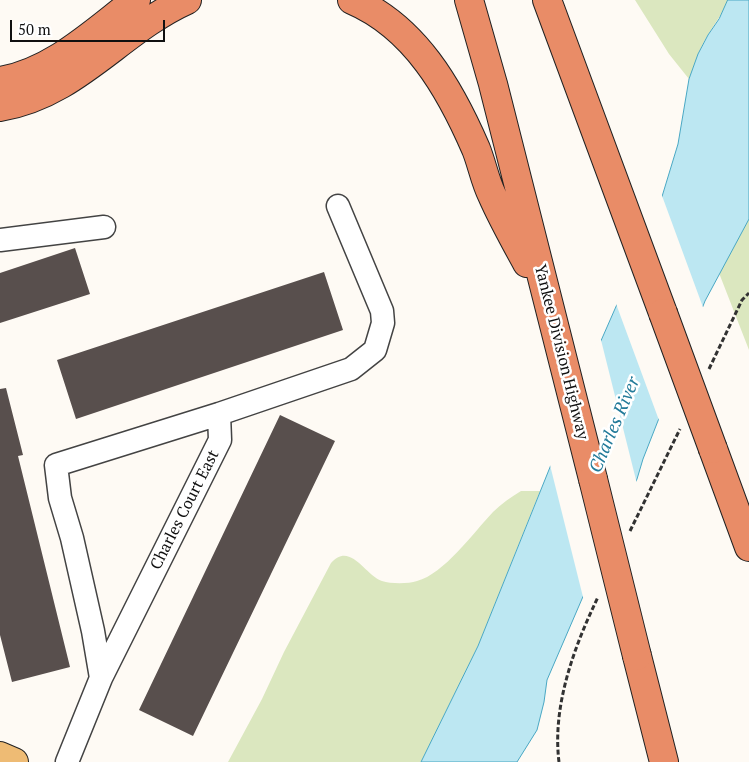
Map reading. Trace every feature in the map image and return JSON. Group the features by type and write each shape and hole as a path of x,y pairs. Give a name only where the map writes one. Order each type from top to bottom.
{"highway":[{"path":"0,80 33,72 59,58 136,0"},
{"path":"0,107 32,99 56,88 88,67 151,20 187,0"},
{"path":"352,0 385,19 409,39 442,83 463,120 476,150 491,194 550,309"},
{"name":"Yankee Division Highway","path":"470,0 664,762"},
{"path":"547,0 749,547"},
{"path":"728,489 749,521"}],"main road":[{"path":"0,756 14,762"}],"street":[{"path":"101,678 93,631 72,538 60,498 56,465 219,414 351,369 376,350 383,323 382,311 338,206"},
{"path":"0,240 104,227"},
{"name":"Charles Court East","path":"67,762 101,678 220,440 219,414"}],"path":[{"path":"732,322 742,300 749,292"}],"green space":[{"path":"635,0 728,0 702,46 689,79 669,54"},
{"path":"749,219 749,350 719,273"},
{"path":"521,491 540,491 478,646 421,762 228,762 331,563 338,557 351,557 382,581 409,583 417,581 427,577 448,562 493,512"}],"water":[{"name":"Charles River","path":"728,0 749,0 749,219 705,301 643,459 637,479 591,578 547,680 537,730 517,762 421,762 478,646 600,343 657,213 678,144 689,79 698,54"}],"pier":[{"path":"661,193 704,310 691,343 682,377 660,423 615,301 635,260"},
{"path":"600,336 637,484 584,601 549,461 574,393"}],"building":[{"path":"75,248 90,294 0,323 0,273"},
{"path":"324,272 343,330 76,419 57,360"},
{"path":"6,388 23,455 18,456 70,667 12,682 0,635 0,389"},
{"path":"280,415 335,441 193,736 139,710"}]}
